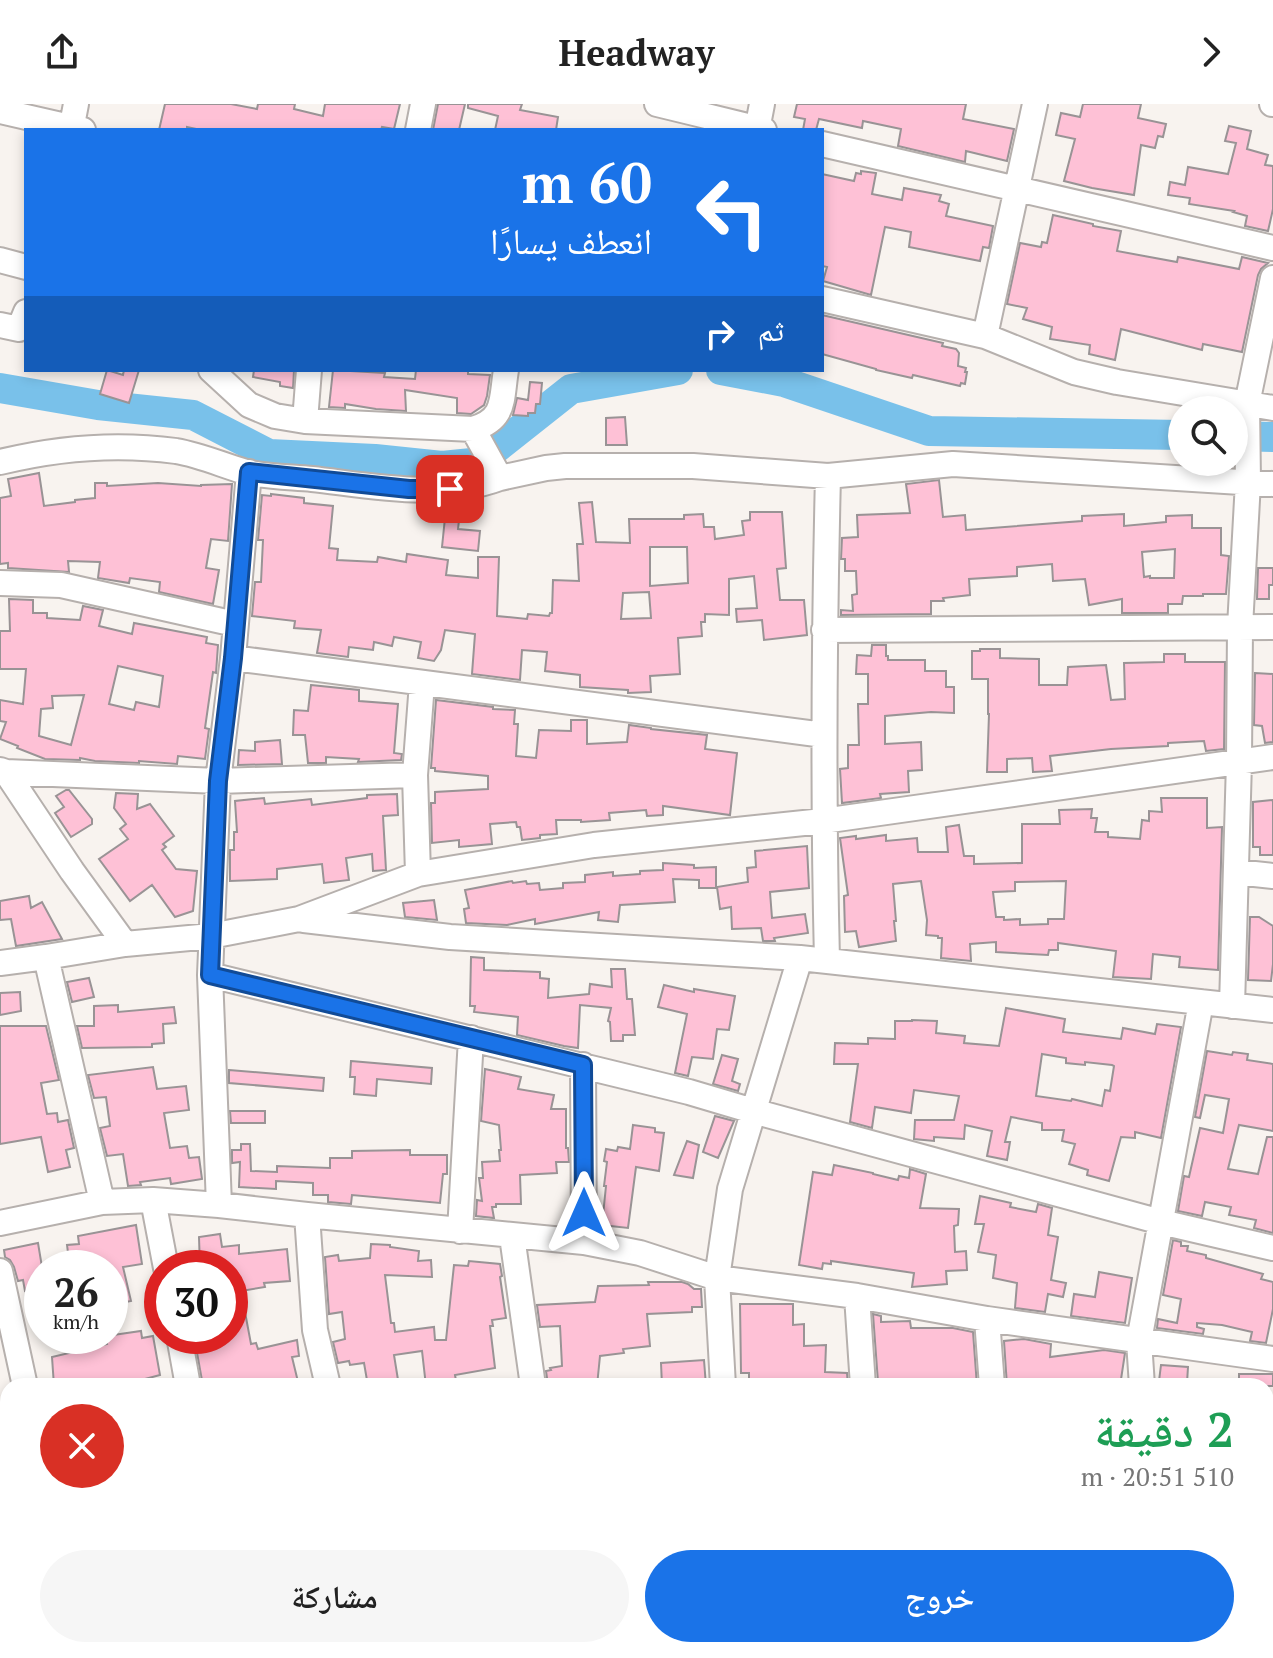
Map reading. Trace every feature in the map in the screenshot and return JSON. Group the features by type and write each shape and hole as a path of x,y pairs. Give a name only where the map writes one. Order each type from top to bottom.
{"street":[{"path":"418,128 423,104"},
{"path":"657,104 755,128"},
{"path":"759,128 762,104"},
{"path":"985,336 1035,104"},
{"path":"0,111 76,123"},
{"path":"824,144 1273,248"},
{"path":"0,260 24,266"},
{"path":"1248,399 1273,278"},
{"path":"824,299 985,336 1074,372 1200,396"},
{"path":"0,325 19,329 24,317"},
{"path":"213,372 249,405 275,416 305,421 473,429 487,425 497,416 506,372"},
{"path":"305,421 309,372"},
{"path":"1248,404 1273,408"},
{"path":"473,429 500,478"},
{"path":"0,462 60,450 144,449 194,455 249,472 409,489 469,487 546,468 599,465 693,466 828,476 953,464 1273,484"},
{"path":"219,1205 211,936 218,781 233,658 249,472"},
{"path":"827,960 823,821 828,476"},
{"path":"1232,1006 1240,627 1248,476"},
{"path":"0,583 61,585 235,624"},
{"path":"824,630 1273,627"},
{"path":"233,658 824,735"},
{"path":"418,874 415,775 422,683"},
{"path":"0,963 125,944 211,936 299,919 418,874 594,845 823,821 1273,757"},
{"path":"3,771 218,781 415,775"},
{"path":"3,771 125,944"},
{"path":"1236,872 1273,876"},
{"path":"299,919 450,937 827,960 1273,1010"},
{"path":"46,957 102,1202"},
{"path":"723,1378 717,1278 730,1189 800,958"},
{"path":"210,975 689,1092 1161,1222 1273,1248"},
{"path":"1141,1378 1139,1341 1201,1002"},
{"path":"460,1231 471,1038"},
{"path":"583,1065 584,1242"},
{"path":"153,1200 163,1250"},
{"path":"0,1223 102,1202 153,1200 584,1242 640,1253 717,1278 1273,1359"},
{"path":"307,1215 315,1330 326,1378"},
{"path":"512,1236 532,1378"},
{"path":"0,1271 10,1361"},
{"path":"857,1296 862,1378"},
{"path":"987,1319 991,1378"},
{"path":"182,1354 187,1378"}],"building":[{"path":"165,104 231,104 257,109 258,104 295,104 294,109 323,116 325,104 400,104 394,128 159,128"},
{"path":"438,104 465,104 459,128 433,128"},
{"path":"468,104 522,104 520,110 558,117 556,128 495,128 498,116 468,108"},
{"path":"797,104 966,104 963,119 1014,129 1007,161 966,151 965,162 898,146 901,129 863,121 862,128 819,119 817,128 803,128 805,119 794,117"},
{"path":"1083,104 1141,104 1138,118 1166,124 1163,137 1158,136 1155,148 1141,145 1134,195 1064,181 1075,139 1056,135 1061,113 1080,117"},
{"path":"1229,126 1251,131 1247,149 1268,155 1265,165 1273,166 1273,209 1268,231 1245,226 1247,216 1234,211 1189,204 1190,198 1168,195 1170,182 1185,185 1188,167 1228,174 1236,143 1225,141"},
{"path":"861,171 876,173 872,194 902,200 904,188 941,195 939,201 949,204 946,216 993,226 989,248 983,247 980,261 909,247 911,232 885,227 871,295 824,281 827,267 824,266 824,174 854,181 856,173 861,174"},
{"path":"1053,215 1121,231 1117,251 1177,262 1178,257 1239,269 1242,257 1268,263 1258,275 1242,352 1203,344 1202,350 1121,329 1115,360 1089,354 1090,345 1050,339 1052,327 1023,319 1027,308 1007,304 1020,243 1041,247 1042,242 1047,243"},
{"path":"824,315 943,343 942,346 956,349 959,353 958,366 966,368 967,372 965,384 961,383 960,386 824,355"},
{"path":"106,372 123,375 124,372 138,372 129,403 100,394"},
{"path":"254,372 294,372 293,388 280,386 280,382 253,377"},
{"path":"333,372 385,373 384,377 415,379 416,372 490,375 484,405 471,414 457,413 457,398 405,390 406,411 345,404 345,408 329,407"},
{"path":"530,382 542,383 540,404 536,404 535,413 528,413 528,416 513,415 517,398 528,400"},
{"path":"625,417 627,445 606,445 606,418"},
{"path":"39,473 44,506 95,498 95,483 107,483 107,486 232,484 228,541 211,539 206,568 219,570 213,604 159,592 160,582 130,578 129,583 98,578 100,562 68,561 69,572 8,568 8,563 0,564 0,498 11,496 8,479"},
{"path":"939,480 943,517 965,515 966,530 1082,521 1082,516 1124,514 1124,526 1166,522 1166,516 1192,515 1192,528 1221,528 1221,555 1229,556 1226,594 1183,596 1182,604 1168,604 1168,613 1122,613 1122,599 1089,605 1085,579 1053,581 1052,564 1017,567 1017,576 969,579 970,595 931,601 931,614 841,615 841,610 853,611 852,595 857,594 856,571 845,571 845,559 841,559 842,538 858,537 857,515 910,513 906,484","holes":["1175,549 1174,578 1144,577 1142,552"]},
{"path":"262,495 304,498 304,503 333,506 329,548 338,549 337,560 377,562 378,557 406,562 407,554 448,560 446,575 478,578 478,557 499,557 497,616 527,619 528,614 549,616 552,613 553,580 579,581 577,544 583,544 579,503 592,502 596,542 630,543 629,519 684,519 684,515 703,514 704,527 714,527 715,539 744,535 742,521 750,520 750,512 782,512 786,568 777,569 780,600 804,600 807,635 764,640 762,620 737,622 736,609 757,608 754,576 729,579 729,615 705,614 705,622 701,622 702,636 678,638 680,674 650,676 651,692 628,693 628,690 580,687 580,675 545,671 547,652 522,650 520,680 472,674 475,634 445,630 441,650 434,661 418,658 421,642 394,637 392,646 374,642 373,650 349,647 348,657 317,653 321,630 294,628 295,621 252,616 255,582 261,582 263,540 258,540","holes":["650,547 687,547 688,583 650,586","649,592 651,618 621,619 623,593"]},
{"path":"445,518 459,520 458,529 480,531 478,551 442,547"},
{"path":"1258,568 1273,568 1269,599 1257,599"},
{"path":"9,599 33,600 33,613 47,613 47,618 80,620 83,606 103,610 99,626 132,634 134,623 207,637 206,643 218,645 205,728 209,729 205,759 178,756 177,764 45,759 0,739 6,722 0,721 0,700 23,704 26,669 0,669 0,631 10,631","holes":["118,666 163,676 159,707 136,702 134,710 109,704","84,695 71,745 39,736 41,709 53,708 52,696"]},
{"path":"872,645 886,645 888,660 925,660 925,671 946,671 946,687 954,687 954,713 885,716 885,744 921,742 922,770 908,771 909,792 880,794 881,798 842,803 840,769 848,768 848,745 859,745 858,704 868,704 868,674 856,674 857,655 871,656"},
{"path":"1000,649 1000,658 1039,659 1039,685 1067,685 1068,667 1106,665 1111,700 1125,699 1124,663 1164,662 1164,654 1185,654 1185,662 1225,662 1224,749 1206,751 1204,741 1168,743 1168,746 1050,756 1052,771 1033,772 1032,758 1007,759 1007,772 987,772 988,679 972,679 972,651"},
{"path":"1255,673 1273,674 1273,742 1265,743 1262,726 1254,725"},
{"path":"311,685 359,690 359,701 398,704 394,753 402,754 401,760 358,762 359,759 326,757 326,763 308,763 305,735 293,735 294,710 308,711"},
{"path":"436,700 515,710 514,724 518,724 516,756 536,758 539,730 571,731 571,720 587,720 587,744 627,742 629,725 707,735 705,749 737,753 730,815 663,806 663,815 647,816 646,810 609,813 610,820 556,820 557,834 540,835 540,838 522,840 516,822 490,824 492,844 459,847 459,840 432,843 431,803 435,803 435,792 488,789 488,776 435,771 431,768"},
{"path":"280,740 282,764 238,765 239,750 255,751 255,742"},
{"path":"66,790 92,819 92,824 71,837 55,813 64,807 56,796"},
{"path":"116,793 138,794 137,809 150,804 174,836 163,844 166,847 162,850 176,869 197,871 193,911 175,917 152,885 130,901 99,859 128,839 120,829 126,824 114,808"},
{"path":"397,794 398,815 383,816 386,870 373,871 372,854 346,858 349,880 324,883 322,864 277,869 277,879 230,881 230,850 234,850 234,832 237,832 235,801 264,798 265,804 311,799 312,805 367,798 367,795"},
{"path":"1161,798 1207,798 1207,828 1222,827 1218,970 1179,967 1180,957 1153,954 1151,979 1113,977 1116,951 1058,943 1058,950 1049,950 1048,955 996,952 996,942 970,944 971,961 941,958 942,938 926,935 921,881 893,884 896,941 859,947 856,931 845,932 844,896 848,895 840,838 886,835 886,841 917,838 918,852 948,852 946,827 959,825 964,856 974,856 974,864 1022,863 1022,824 1060,824 1059,810 1092,809 1091,818 1097,818 1095,832 1108,832 1108,837 1140,839 1142,820 1149,821 1149,811 1162,812","holes":["1066,881 1064,919 1048,919 1048,924 1020,925 1020,919 996,917 993,892 1015,891 1015,882"]},
{"path":"1273,800 1273,855 1260,855 1260,847 1253,847 1253,802"},
{"path":"807,846 809,888 770,892 772,918 805,914 808,933 763,941 761,928 732,929 731,907 720,909 717,887 748,882 747,868 756,867 755,851"},
{"path":"663,863 694,865 694,868 716,867 716,888 699,888 699,880 673,879 675,902 620,905 618,922 598,920 599,912 535,924 535,919 507,925 466,923 464,909 469,908 465,890 512,881 539,883 540,890 563,888 563,883 585,882 585,875 613,872 613,876 640,874 640,871 663,870"},
{"path":"29,896 31,908 42,902 62,939 16,946 11,919 0,920 0,901"},
{"path":"434,900 437,920 405,917 403,903"},
{"path":"1250,917 1259,917 1273,926 1271,981 1248,980"},
{"path":"471,957 484,958 484,970 540,972 540,978 549,979 548,998 589,994 590,984 612,987 611,969 625,969 627,999 632,999 635,1035 623,1035 623,1041 611,1041 608,1021 611,1008 580,1005 578,1048 517,1035 518,1017 474,1012 475,1006 470,1006"},
{"path":"89,978 94,997 72,1002 67,982"},
{"path":"664,985 735,996 729,1030 717,1029 713,1059 692,1057 688,1076 675,1073 687,1014 658,1007"},
{"path":"20,992 21,1011 0,1015 0,993"},
{"path":"118,1005 118,1012 174,1007 176,1023 163,1024 164,1043 152,1044 152,1047 82,1048 77,1026 94,1026 94,1006"},
{"path":"1006,1008 1065,1019 1063,1032 1121,1039 1123,1028 1155,1034 1157,1024 1181,1027 1161,1138 1135,1132 1135,1138 1121,1137 1109,1181 1087,1175 1088,1170 1069,1164 1075,1144 1062,1141 1064,1130 1042,1130 1042,1123 1011,1117 1005,1142 1010,1142 1007,1160 987,1156 992,1131 965,1125 964,1139 914,1139 915,1120 954,1120 959,1096 914,1090 911,1113 875,1107 872,1128 850,1122 858,1064 834,1064 835,1043 868,1044 868,1038 895,1039 895,1021 912,1020 937,1021 936,1033 965,1036 964,1043 999,1046","holes":["1042,1054 1066,1058 1066,1063 1114,1066 1110,1091 1105,1090 1102,1106 1072,1099 1036,1096"]},
{"path":"0,1026 46,1026 59,1080 41,1083 47,1114 57,1113 58,1122 68,1120 74,1148 66,1150 70,1167 48,1172 41,1137 0,1144"},
{"path":"1207,1051 1248,1054 1247,1060 1273,1064 1273,1131 1239,1125 1228,1169 1258,1174 1267,1137 1273,1137 1273,1233 1254,1228 1256,1220 1229,1215 1231,1207 1205,1202 1202,1216 1178,1211 1184,1176 1189,1177 1200,1128 1223,1133 1229,1099 1205,1095 1200,1118 1195,1117"},
{"path":"722,1055 738,1059 732,1081 740,1084 738,1091 713,1084"},
{"path":"351,1061 432,1068 431,1084 377,1079 376,1096 354,1094 355,1077 350,1077"},
{"path":"153,1067 157,1089 186,1086 189,1110 164,1113 170,1148 187,1146 189,1158 199,1157 202,1179 171,1184 170,1178 128,1186 123,1154 107,1156 100,1128 110,1126 106,1097 94,1098 88,1075"},
{"path":"485,1069 521,1077 518,1089 554,1095 551,1109 566,1109 569,1162 556,1162 557,1173 520,1175 521,1204 496,1204 492,1207 494,1218 476,1216 477,1200 482,1201 479,1178 483,1178 482,1162 500,1161 501,1150 499,1125 481,1121"},
{"path":"229,1070 324,1078 323,1091 229,1083"},
{"path":"230,1111 265,1111 265,1123 231,1123"},
{"path":"715,1116 734,1121 718,1158 703,1152"},
{"path":"633,1125 655,1128 655,1132 664,1133 659,1171 636,1167 628,1228 602,1225 606,1149 630,1149"},
{"path":"687,1141 699,1145 693,1178 674,1175"},
{"path":"241,1144 250,1144 251,1171 277,1172 277,1166 330,1168 330,1158 352,1158 352,1151 410,1150 410,1155 447,1155 447,1174 443,1174 440,1203 352,1195 351,1204 328,1202 328,1195 313,1195 313,1183 276,1181 276,1189 239,1187 240,1162 232,1163 232,1150 241,1150"},
{"path":"834,1165 898,1180 899,1176 909,1178 910,1169 926,1174 920,1208 959,1209 958,1225 954,1226 955,1252 966,1251 967,1270 946,1271 947,1284 912,1287 914,1273 831,1261 831,1264 823,1263 822,1269 799,1265 813,1172 832,1175"},
{"path":"980,1196 1036,1212 1038,1204 1052,1208 1048,1235 1058,1237 1051,1280 1066,1283 1063,1297 1048,1294 1045,1312 1015,1308 1017,1283 993,1278 996,1255 978,1252 984,1224 975,1224"},
{"path":"136,1225 142,1264 128,1266 128,1250 68,1250 67,1245 79,1244 78,1236"},
{"path":"220,1234 222,1247 239,1245 239,1250 199,1250 199,1237"},
{"path":"1173,1240 1181,1242 1181,1246 1188,1246 1187,1251 1263,1274 1261,1279 1273,1282 1273,1309 1266,1343 1250,1341 1252,1332 1222,1325 1197,1323 1197,1327 1204,1329 1203,1334 1157,1328 1158,1319 1177,1323 1181,1299 1163,1295"},
{"path":"38,1243 39,1250 24,1250 24,1286 23,1280 18,1281 4,1250"},
{"path":"371,1244 419,1251 418,1261 431,1260 432,1277 385,1275 395,1332 434,1327 435,1340 446,1340 454,1265 468,1266 469,1261 500,1264 506,1318 492,1320 493,1326 490,1326 495,1368 455,1375 456,1378 425,1378 422,1351 394,1355 398,1378 367,1378 364,1363 338,1363 333,1342 345,1339 342,1312 329,1314 325,1257 338,1255 339,1261 370,1258"},
{"path":"287,1249 290,1281 264,1283 265,1287 248,1290 248,1253"},
{"path":"1099,1272 1132,1278 1125,1323 1071,1316 1074,1294 1095,1297"},
{"path":"648,1282 682,1282 694,1289 701,1289 702,1307 692,1307 692,1312 647,1314 650,1346 600,1356 598,1378 547,1378 546,1371 562,1366 560,1326 540,1327 537,1305 595,1302 598,1286 649,1285"},
{"path":"740,1304 793,1304 793,1325 804,1324 804,1346 826,1345 825,1372 847,1373 847,1378 749,1378 749,1373 741,1373"},
{"path":"873,1314 881,1316 881,1322 910,1321 911,1328 953,1328 973,1332 976,1378 878,1378"},
{"path":"248,1328 251,1344 256,1343 258,1349 297,1340 299,1356 292,1357 297,1378 202,1378 197,1354 248,1354"},
{"path":"141,1331 144,1354 156,1354 160,1375 149,1378 53,1378 52,1357 65,1354 128,1354 128,1333"},
{"path":"1024,1339 1051,1344 1050,1357 1104,1350 1125,1353 1121,1378 1006,1378 1004,1341"},
{"path":"704,1360 705,1378 662,1378 661,1363"},
{"path":"1161,1365 1188,1367 1187,1378 1159,1378"},
{"path":"1239,1374 1273,1374 1273,1378 1239,1378"}],"waterway":[{"path":"494,450 571,389 667,372"},
{"path":"732,372 784,382 929,431 1168,435"},
{"path":"0,388 98,405 193,415 269,454 442,466 472,463"},
{"path":"1248,436 1273,437"}],"route":[{"path":"450,489 409,489 249,472 233,658 218,781 210,975 583,1065 584,1213"}]}
